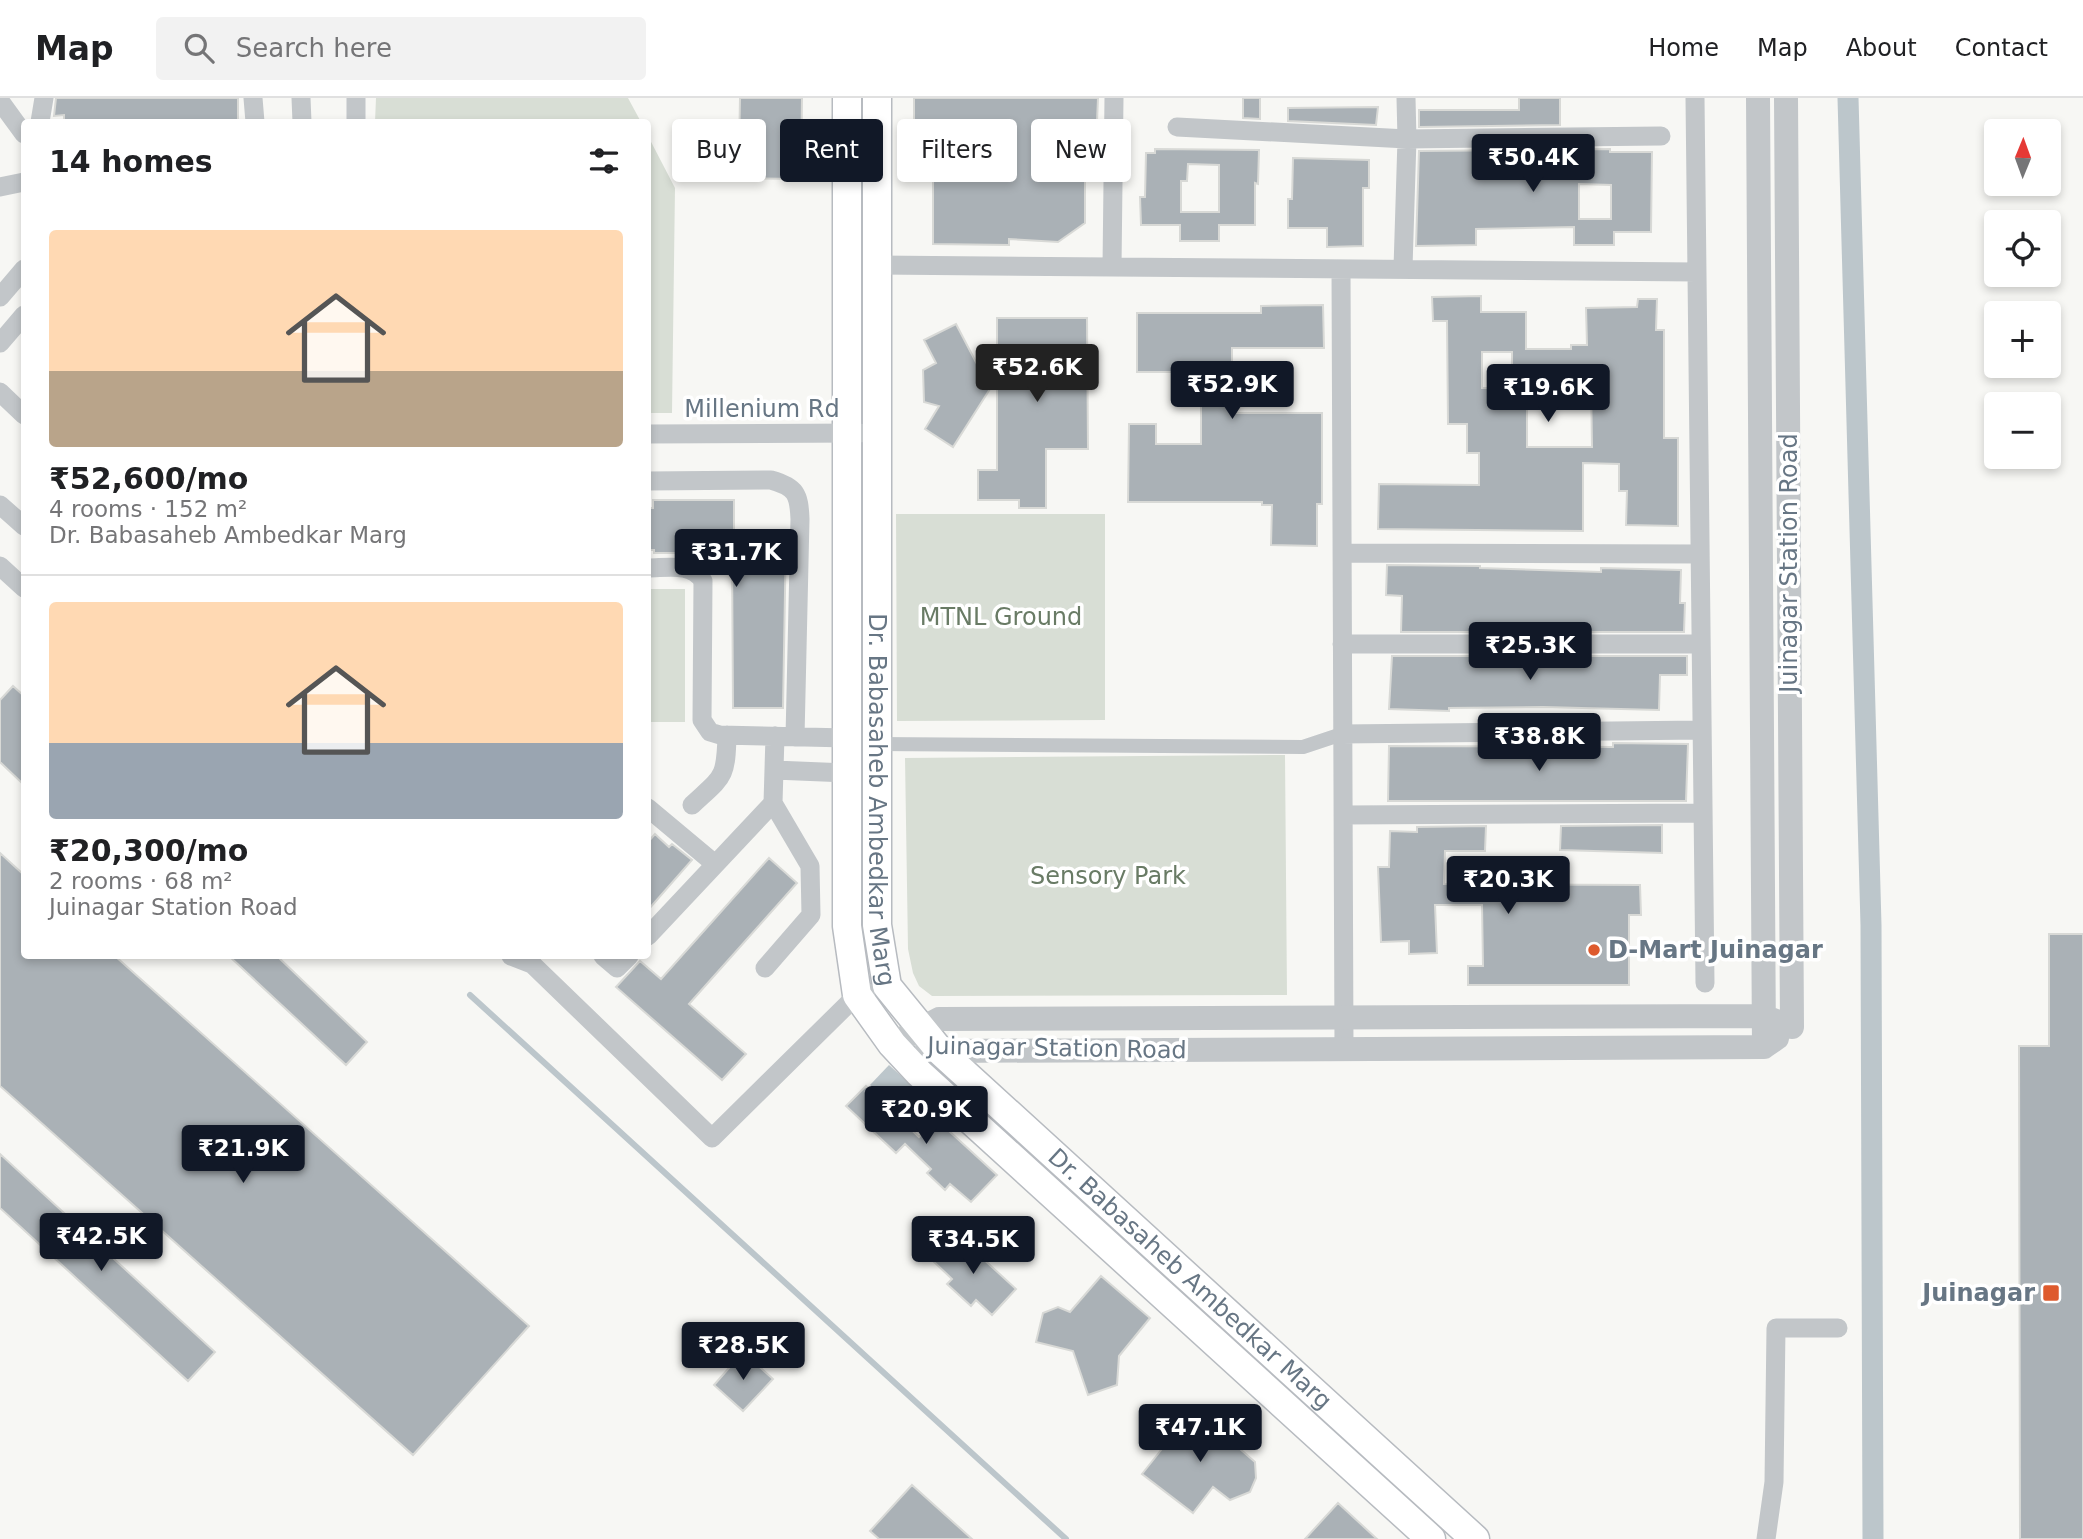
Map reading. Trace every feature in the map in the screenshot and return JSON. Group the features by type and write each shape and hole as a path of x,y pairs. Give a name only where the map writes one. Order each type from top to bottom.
{"main road":[{"name":"Dr. Babasaheb Ambedkar Marg","path":"847,98 847,926 857,995 891,1044 929,1082 1431,1539"},
{"name":"Dr. Babasaheb Ambedkar Marg","path":"877,98 877,925 887,986 940,1051 1475,1539"},
{"path":"1279,1401 1299,1379"}],"street":[{"path":"40,119 44,98"},
{"path":"254,98 255,119"},
{"path":"301,98 302,119"},
{"path":"356,98 356,119"},
{"path":"1112,267 1114,98"},
{"path":"1403,268 1406,98"},
{"path":"1695,98 1705,983"},
{"name":"Juinagar Station Road","path":"891,1044 940,1051 1764,1047 1758,98"},
{"name":"Juinagar Station Road","path":"891,1044 939,1019 1763,1016 1792,1027 1786,98"},
{"path":"0,101 21,130"},
{"path":"1177,127 1407,139 1661,136"},
{"path":"0,187 21,183"},
{"path":"877,265 1697,272"},
{"path":"1340,269 1344,1049"},
{"path":"0,297 21,272"},
{"path":"0,343 21,318"},
{"path":"0,392 21,412"},
{"name":"Millenium Rd","path":"651,434 877,434"},
{"path":"651,481 771,480 788,485 796,493 799,504 785,737 774,770 773,803 810,866 811,915 765,968"},
{"path":"0,505 21,523"},
{"path":"1342,553 1700,554"},
{"path":"0,566 21,586"},
{"path":"651,568 687,568 698,572 703,581 702,720 710,733 727,736 846,738"},
{"path":"1342,644 1701,644"},
{"path":"877,744 1303,747 1342,734 1701,730"},
{"path":"692,805 724,773 727,736"},
{"path":"774,770 846,773"},
{"path":"651,933 773,803"},
{"path":"651,811 715,864"},
{"path":"1343,815 1702,813"},
{"path":"519,959 532,964 712,1138 857,995 887,986"},
{"path":"606,959 617,968 626,959"},
{"path":"1764,1047 1792,1027"},
{"path":"1766,1539 1774,1482 1776,1328 1838,1328"}],"green space":[{"path":"376,98 628,98 639,119 375,119"},
{"path":"651,142 675,188 672,413 651,413"},
{"name":"MTNL Ground","path":"896,514 1105,514 1105,720 897,721"},
{"path":"651,589 685,589 685,722 651,722"},
{"name":"Sensory Park","path":"1285,755 1287,995 932,996 919,986 908,949 905,758"}],"shaded area":[{"path":"889,1065 933,1105 915,1126 870,1085"}],"building":[{"path":"56,98 238,98 238,119 64,119 64,115 54,116"},
{"path":"740,98 802,98 802,119 780,119 780,179 766,179 766,119 740,119"},
{"path":"914,98 1098,98 1097,119 1031,119 1031,182 1085,182 1085,223 1058,242 1009,239 1009,245 933,244 933,182 1017,182 1017,119 914,119"},
{"path":"1243,98 1260,98 1260,119 1243,118"},
{"path":"1519,98 1560,98 1560,125 1419,127 1419,110 1519,110"},
{"path":"1378,107 1376,125 1288,121 1288,108"},
{"path":"1155,149 1259,150 1258,184 1255,183 1255,225 1219,225 1219,241 1180,241 1180,225 1141,225 1140,197 1145,197 1146,153 1155,153","holes":["1188,164 1219,165 1219,212 1181,212 1181,181 1187,181"]},
{"path":"1610,149 1610,152 1652,152 1651,232 1614,232 1614,245 1574,245 1574,227 1476,229 1476,245 1416,246 1419,151","holes":["1579,184 1611,185 1611,219 1579,219"]},
{"path":"1293,158 1369,160 1369,188 1363,188 1363,246 1327,247 1327,228 1288,228"},
{"path":"1481,296 1481,312 1526,312 1526,349 1571,349 1571,345 1587,345 1586,308 1637,307 1638,299 1657,299 1656,330 1664,330 1664,438 1678,438 1678,526 1626,525 1627,491 1619,491 1619,464 1583,463 1583,531 1378,529 1379,484 1479,485 1479,453 1467,453 1467,424 1448,424 1447,321 1433,321 1432,297","holes":["1482,352 1512,352 1512,388 1482,388","1591,383 1592,447 1527,447 1527,392 1550,391 1550,384"]},
{"path":"1323,305 1324,348 1232,348 1232,413 1322,413 1322,504 1317,504 1317,546 1271,545 1272,505 1262,505 1262,502 1128,502 1129,424 1156,424 1156,444 1201,444 1201,372 1137,372 1137,313 1261,313 1261,306"},
{"path":"997,318 1087,318 1088,449 1046,449 1046,508 1019,508 1019,500 978,500 978,470 997,470"},
{"path":"956,324 990,389 953,447 925,429 939,406 924,402 923,370 936,363 924,340"},
{"path":"653,500 734,500 734,532 771,531 771,535 786,535 783,708 733,708 732,553 654,553 654,550 651,550"},
{"path":"1387,565 1601,572 1601,568 1681,570 1680,603 1685,603 1684,632 1401,632 1402,596 1386,595"},
{"path":"1392,656 1687,656 1687,675 1660,675 1659,710 1543,707 1449,708 1449,711 1389,709"},
{"path":"13,686 21,693 21,782 0,762 0,700"},
{"path":"1613,743 1688,744 1686,801 1388,801 1389,746 1613,747"},
{"path":"1662,825 1662,853 1560,850 1561,826"},
{"path":"1486,826 1485,851 1445,851 1444,884 1640,885 1641,915 1629,915 1629,985 1468,985 1468,966 1483,966 1482,905 1435,905 1437,953 1409,954 1409,941 1381,942 1378,867 1389,867 1390,831 1417,832 1417,827"},
{"path":"655,834 669,847 672,844 692,860 651,907 651,839"},
{"path":"0,853 21,872 21,959 118,959 529,1326 413,1455 0,1086"},
{"path":"769,858 797,883 689,1004 746,1054 722,1080 616,987 640,961 661,979"},
{"name":"Juinagar","path":"2049,934 2083,934 2083,1539 2020,1539 2019,1046 2049,1046"},
{"path":"232,959 280,959 367,1042 346,1065"},
{"path":"866,1086 919,1137 936,1119 997,1175 971,1202 950,1184 945,1190 927,1173 931,1169 905,1144 896,1153 846,1106"},
{"path":"0,1154 215,1352 188,1381 0,1208"},
{"path":"956,1234 1016,1289 992,1315 976,1300 971,1306 947,1284 952,1279 932,1260"},
{"path":"1101,1276 1150,1318 1119,1356 1117,1385 1088,1395 1073,1351 1036,1342 1043,1313 1058,1307 1070,1312"},
{"path":"743,1352 773,1379 743,1411 714,1385"},
{"path":"1201,1415 1255,1462 1256,1478 1250,1492 1230,1500 1213,1487 1193,1513 1142,1474 1165,1445 1159,1441 1177,1417"},
{"path":"912,1485 972,1539 879,1539 870,1531"},
{"path":"1338,1503 1377,1539 1305,1539"}],"waterway":[{"path":"1848,98 1871,925 1873,1539"},
{"path":"470,995 1066,1539"}],"place":[{"name":"D-Mart Juinagar","path":"1594,950"},
{"name":"Juinagar","path":"2051,1293"}]}
